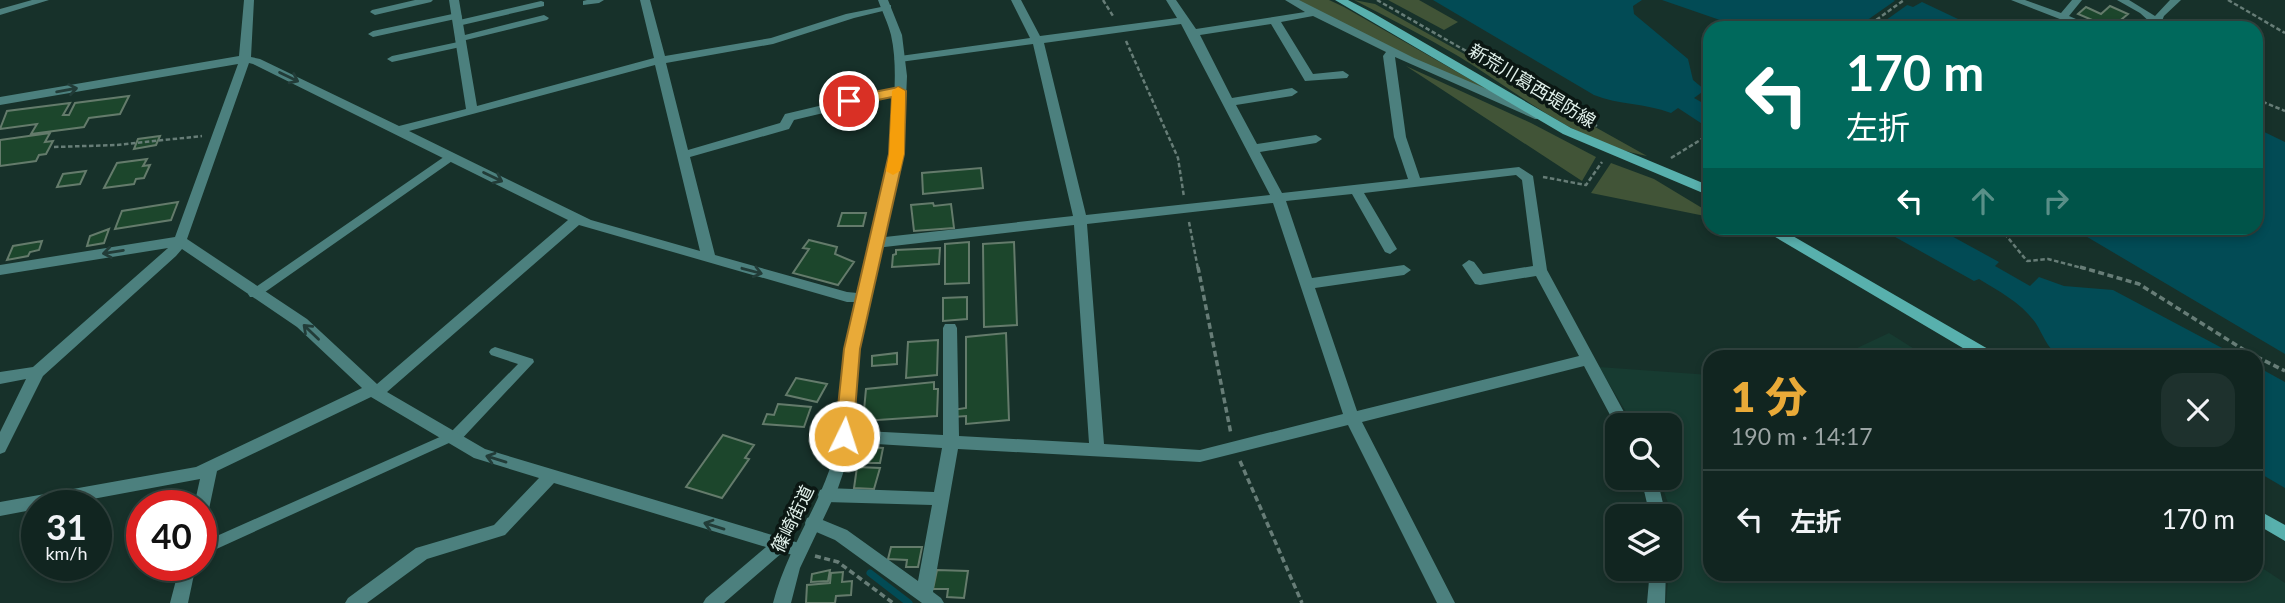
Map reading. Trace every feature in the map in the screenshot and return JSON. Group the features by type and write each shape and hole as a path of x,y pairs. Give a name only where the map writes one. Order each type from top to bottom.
{"main road":[{"name":"新荒川葛西堤防線","path":"1340,0 1426,45 1543,118 1587,142 1668,171 1703,188"},
{"path":"1782,235 1978,350"},
{"path":"2263,520 2285,534"}],"street":[{"path":"0,12 44,0"},
{"path":"0,448 37,372 171,253 180,241 245,60 248,0"},
{"path":"455,0 472,111"},
{"path":"645,0 709,259"},
{"path":"1016,0 1037,40 1080,219 1097,450"},
{"path":"1171,0 1193,33 1278,198 1352,417 1446,603"},
{"path":"1290,0 1393,52 1543,118"},
{"path":"400,130 661,60 773,41 885,4"},
{"name":"篠崎街道","path":"782,603 791,568 805,552 813,523 838,470 852,349 897,154 900,59 892,18 885,4"},
{"path":"1193,33 1275,21 1315,11"},
{"path":"900,59 1185,20"},
{"path":"1275,21 1309,78 1343,75"},
{"path":"1393,52 1388,56 1400,137 1415,181"},
{"path":"0,101 245,60 256,61 578,219 709,259 847,297 863,298"},
{"path":"684,155 785,126 789,117 899,91"},
{"path":"1229,102 1293,92"},
{"path":"1253,149 1316,139"},
{"path":"876,243 1515,170 1528,179 1540,270 1617,413"},
{"path":"1355,188 1391,250"},
{"path":"0,509 210,469 374,391 578,219"},
{"path":"0,270 180,241 302,323 374,391 480,454 779,547 805,552"},
{"path":"1469,265 1480,280 1540,270"},
{"path":"1308,284 1404,270"},
{"path":"813,523 841,535 929,599 951,442 950,328"},
{"path":"844,436 1199,456 1588,359"},
{"path":"0,378 37,372"},
{"path":"205,490 210,469"},
{"path":"354,603 422,553 499,530 551,476"},
{"path":"826,495 941,499"},
{"path":"712,603 779,547"},
{"path":"179,603 184,581"},
{"path":"1656,603 1657,581"}],"lane":[{"path":"375,12 428,0"},
{"path":"586,3 599,0"},
{"path":"2016,0 2074,21"},
{"path":"2063,17 2077,0"},
{"path":"2122,0 2143,11 2152,21"},
{"path":"2158,21 2176,0"},
{"path":"373,34 541,4"},
{"path":"392,59 544,18"},
{"path":"254,293 451,156"},
{"path":"217,543 452,438 528,362 495,352"}],"path":[{"path":"1102,0 1121,29 1178,158 1185,206 1234,447 1302,603"},
{"path":"1377,0 1599,127"},
{"path":"1875,21 1905,0"},
{"path":"2228,0 2285,33"},
{"path":"2263,102 2285,111"},
{"path":"54,147 117,145 207,136"},
{"path":"1661,156 1672,158 1703,139"},
{"path":"1538,176 1586,185 1605,158"},
{"path":"2006,235 2027,261 2048,258 2139,284 2244,350"},
{"path":"2263,360 2285,371"},
{"path":"805,552 838,562 893,603"}],"shaded area":[{"path":"1296,0 1329,0 1344,7 1499,96 1407,56"},
{"path":"1354,0 1375,4 1647,156 1596,140 1572,128 1458,56"},
{"path":"1388,0 1419,0 1458,22 1444,30"},
{"path":"1406,66 1531,123 1596,157 1582,181"},
{"path":"1611,163 1654,179 1703,209 1703,216 1591,193"},
{"path":"1889,333 1916,350 1853,350"},
{"path":"1599,367 1703,374 1703,581 2263,581 2263,569 2285,583 2285,603 1666,603 1668,581 1682,581 1682,504 1668,504 1663,490 1682,490 1682,413 1627,413"}],"water":[{"path":"1433,0 1642,0 1633,6 1634,14 1688,59 1693,80 1703,88 1703,91 1694,98 1703,103 1703,124 1678,108 1671,113 1594,95"},
{"path":"1662,0 1893,0 1913,7 1922,2 1962,21 1723,21"},
{"path":"2263,131 2285,142 2285,354 2084,235 2263,235"},
{"path":"1892,235 1950,235 1999,262 1995,266 2030,286 2039,277 2064,286 2113,290 2226,350 2052,350 2035,322 2023,309 1979,279 1974,281"},
{"path":"2263,370 2285,382 2285,488 2263,475"}],"pier":[{"path":"1896,0 1910,3 1885,21 1866,21"}],"building":[{"path":"2110,6 2128,14 2120,21 2094,21 2078,14 2086,7 2101,14"},
{"path":"129,96 120,114 89,118 84,127 31,134 37,124 0,129 7,111 70,103 63,115 69,115 75,103"},
{"path":"50,133 45,142 53,141 46,154 39,155 36,161 0,166 0,140"},
{"path":"160,136 156,145 134,149 138,139"},
{"path":"147,159 143,166 150,165 144,178 136,179 134,184 104,188 117,163"},
{"path":"981,168 983,188 923,194 922,173"},
{"path":"86,171 80,184 57,187 63,174"},
{"path":"178,202 171,220 115,229 122,211"},
{"path":"933,203 934,206 951,204 954,228 914,231 911,205"},
{"path":"842,213 866,213 863,226 838,226"},
{"path":"109,229 104,243 87,246 90,236"},
{"path":"809,240 837,247 835,254 854,262 838,285 793,273 809,249 803,248"},
{"path":"42,241 39,250 30,252 28,256 7,260 13,246"},
{"path":"969,242 969,283 945,284 945,244"},
{"path":"1014,242 1017,325 984,327 983,244"},
{"path":"940,248 939,264 892,267 896,250"},
{"path":"967,297 967,319 943,321 943,298"},
{"path":"1006,333 1009,420 966,424 966,416 953,417 952,410 966,408 966,337"},
{"path":"938,340 937,375 906,378 908,342"},
{"path":"897,353 897,364 872,366 872,356"},
{"path":"796,378 827,384 817,402 786,395"},
{"path":"934,382 934,389 938,389 937,416 863,421 866,389"},
{"path":"778,404 811,407 804,427 763,424 767,414 774,415"},
{"path":"723,435 754,445 745,458 749,459 722,498 686,487"},
{"path":"866,447 883,448 880,463 857,463 860,453 865,453"},
{"path":"857,467 880,468 874,489 854,488"},
{"path":"891,547 922,547 918,567 906,567 907,560 888,559"},
{"path":"830,570 828,581 811,582 812,574"},
{"path":"937,570 968,571 964,598 947,597 948,589 933,589"},
{"path":"843,572 842,582 852,581 851,595 836,596 835,603 806,603 807,585 830,583 831,573"}],"waterway":[{"path":"870,573 909,603"}],"slow traffic":[{"path":"893,171 897,154 898,91"}],"route":[{"path":"844,436 852,349 897,154 899,91 849,101"}]}
